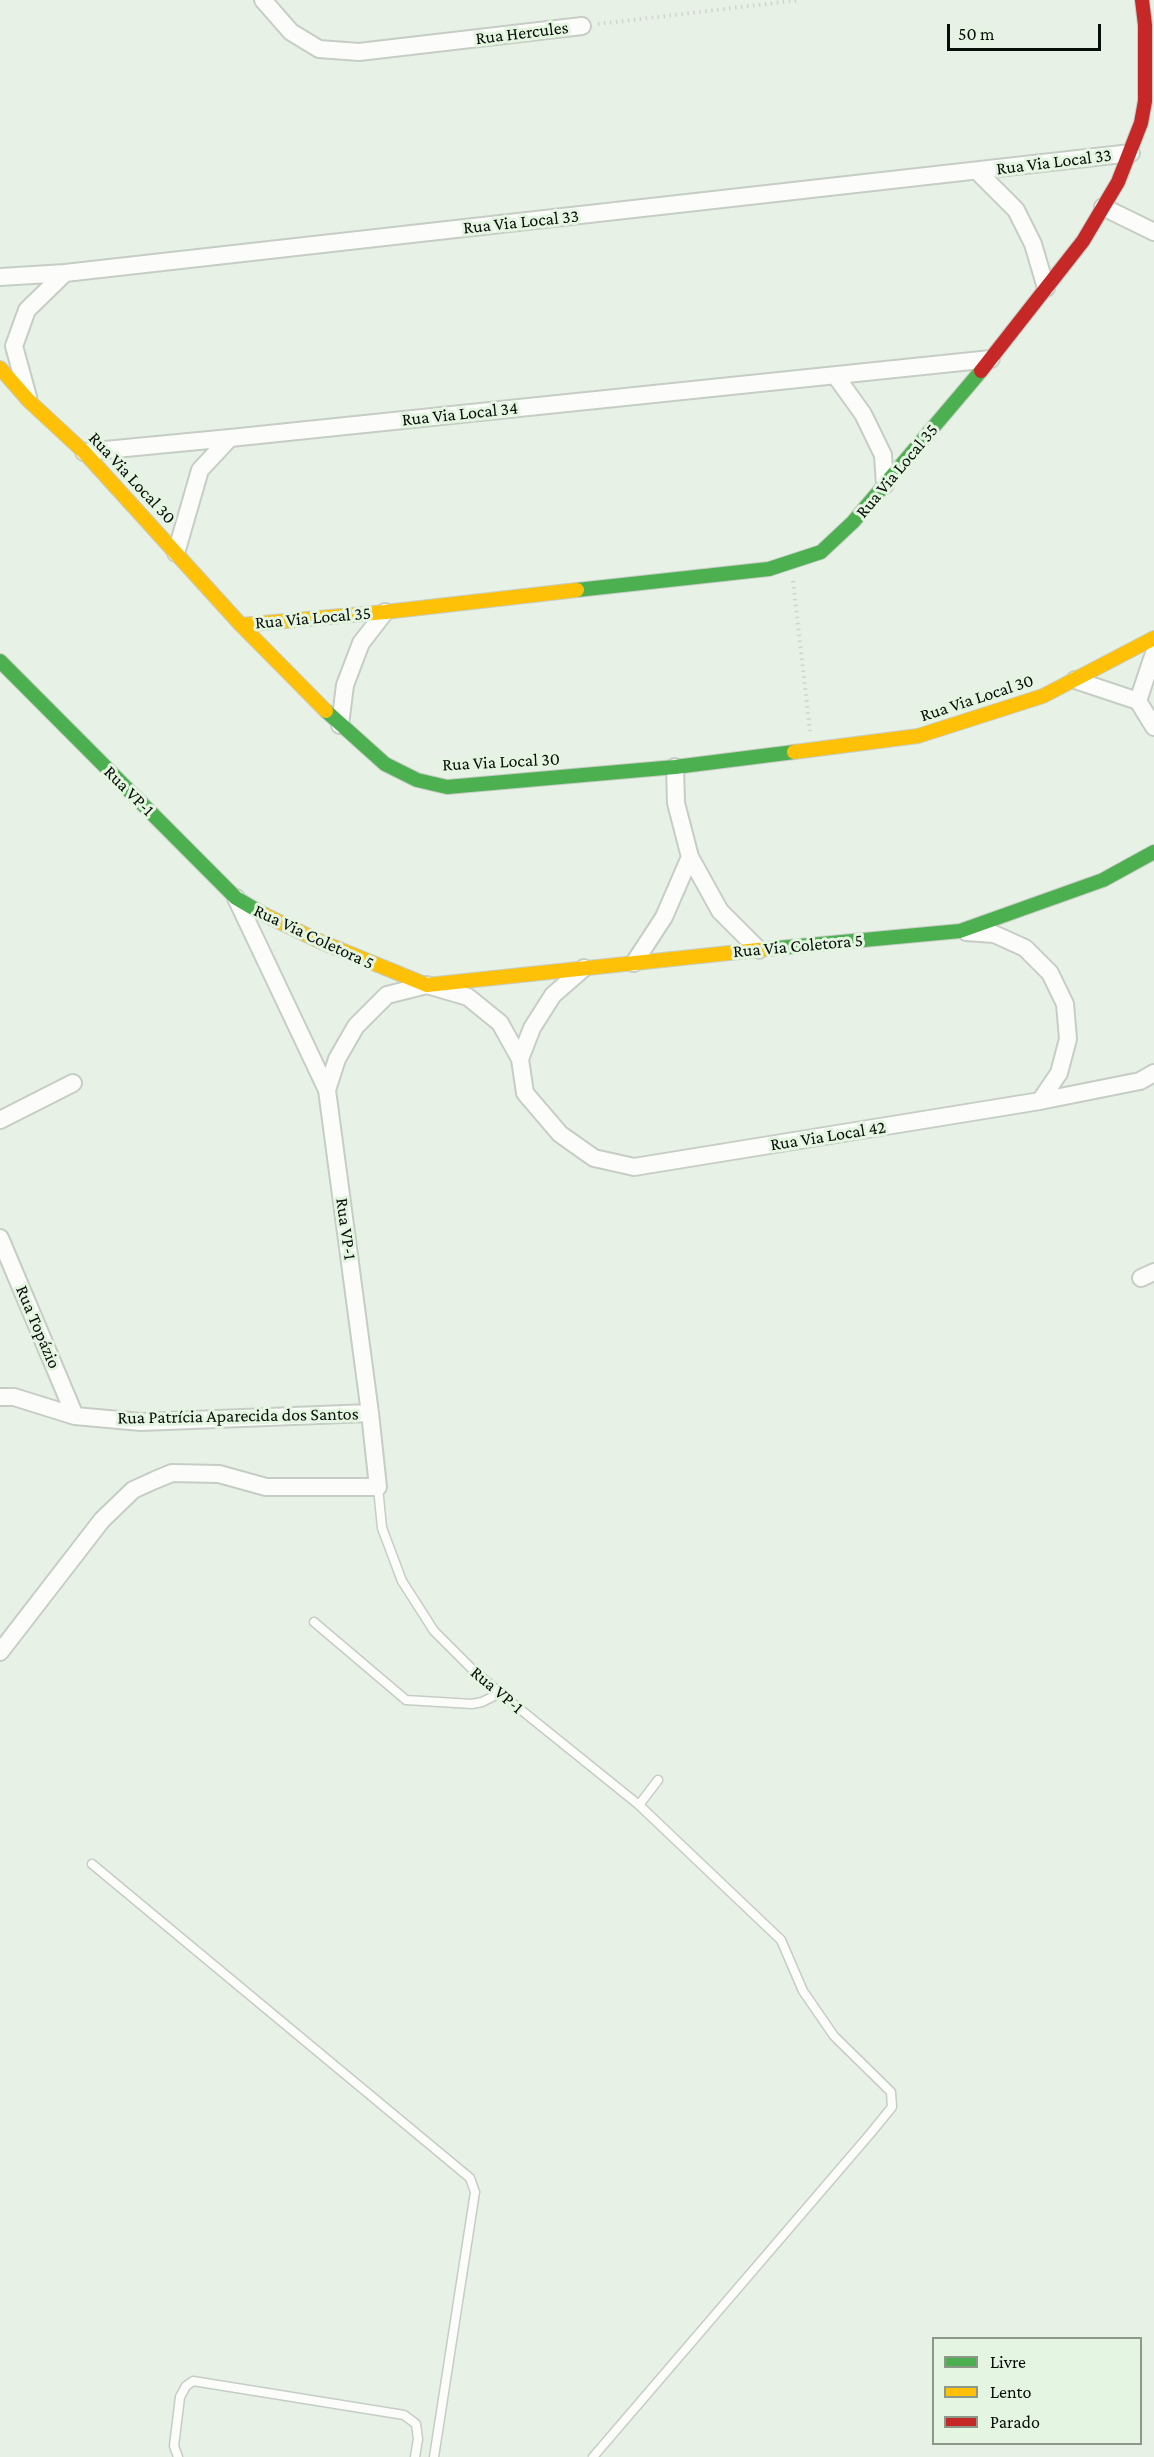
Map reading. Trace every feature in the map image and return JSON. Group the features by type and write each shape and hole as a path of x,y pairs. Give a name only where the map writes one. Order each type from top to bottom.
{"street":[{"name":"Rua Hercules","path":"263,0 291,32 319,48 359,52 582,26"},
{"name":"Rua Via Local 35","path":"241,625 385,612 769,569 821,552 854,522 991,359 1083,241 1104,207 1131,153 1141,123 1145,101 1145,25 1142,0"},
{"name":"Rua Via Local 33","path":"0,277 65,273 1131,153"},
{"name":"Rua Via Local 33","path":"977,171 1016,210 1033,244 1046,288"},
{"path":"1104,207 1154,232"},
{"path":"30,401 14,346 27,310 65,273"},
{"name":"Rua Via Local 34","path":"84,452 991,359"},
{"name":"Rua Via Local 30","path":"0,368 30,401 84,452 241,625 340,725 385,764 417,780 447,787 675,767 918,735 1043,696 1154,638"},
{"path":"835,375 863,414 883,455 885,485"},
{"path":"176,553 201,470 230,438"},
{"name":"Rua Via Local 35","path":"340,725 345,684 361,643 385,612"},
{"path":"1138,701 1154,653"},
{"name":"Rua VP-1","path":"0,662 236,898 327,1090 378,1487"},
{"path":"1075,680 1138,701 1154,727"},
{"path":"675,767 676,803 690,857 720,911 759,950"},
{"name":"Rua Via Coletora 5","path":"327,1090 337,1059 356,1026 387,995 428,985 960,931 1102,880 1154,852"},
{"path":"634,963 664,917 690,857"},
{"name":"Rua Via Coletora 5","path":"236,898 257,911 319,941 428,985"},
{"path":"960,931 994,934 1025,948 1050,973 1065,1004 1068,1039 1059,1073 1040,1101"},
{"path":"520,1059 532,1028 553,995 584,968"},
{"path":"428,985 468,997 500,1023 520,1059"},
{"name":"Rua Via Local 42","path":"520,1059 525,1094 560,1134 594,1158 634,1167 1040,1101 1140,1081 1154,1073"},
{"path":"0,1120 73,1083"},
{"name":"Rua Topázio","path":"0,1238 75,1416"},
{"name":"Rua Patrícia Aparecida dos Santos","path":"0,1397 14,1397 75,1416 141,1422 370,1413"},
{"path":"0,1652 102,1520 133,1490 155,1480 172,1473 219,1474 266,1487 378,1487"}],"lane":[{"name":"Rua VP-1","path":"378,1487 382,1528 402,1581 434,1631 500,1693 639,1805 781,1940 803,1991 834,2036 891,2092 892,2107 593,2457"},
{"path":"314,1622 398,1696 406,1700 472,1704 500,1693"},
{"path":"639,1805 658,1780"},
{"path":"92,1864 470,2178 475,2192 434,2457"},
{"path":"178,2457 174,2446 180,2397 186,2386 193,2381 404,2415 416,2424 418,2439 415,2457"}],"path":[{"name":"Rua Hercules","path":"582,26 800,0"},
{"path":"791,562 812,749"}],"traffic: fast":[{"path":"577,590 769,569 821,552 853,522 981,371"},
{"path":"0,661 236,898 265,915"},
{"path":"326,711 385,764 417,780 447,787 675,767 794,752"},
{"path":"767,949 960,931 1103,880 1154,852"}],"traffic: slow":[{"path":"0,368 29,401 84,452 241,625 326,711"},
{"path":"241,625 385,612 577,590"},
{"path":"794,752 918,736 1043,696 1154,638"},
{"path":"265,915 319,941 427,985 767,949"}],"traffic: jam":[{"path":"981,371 1083,241 1118,182 1141,123 1145,101 1145,25 1142,0"}]}
